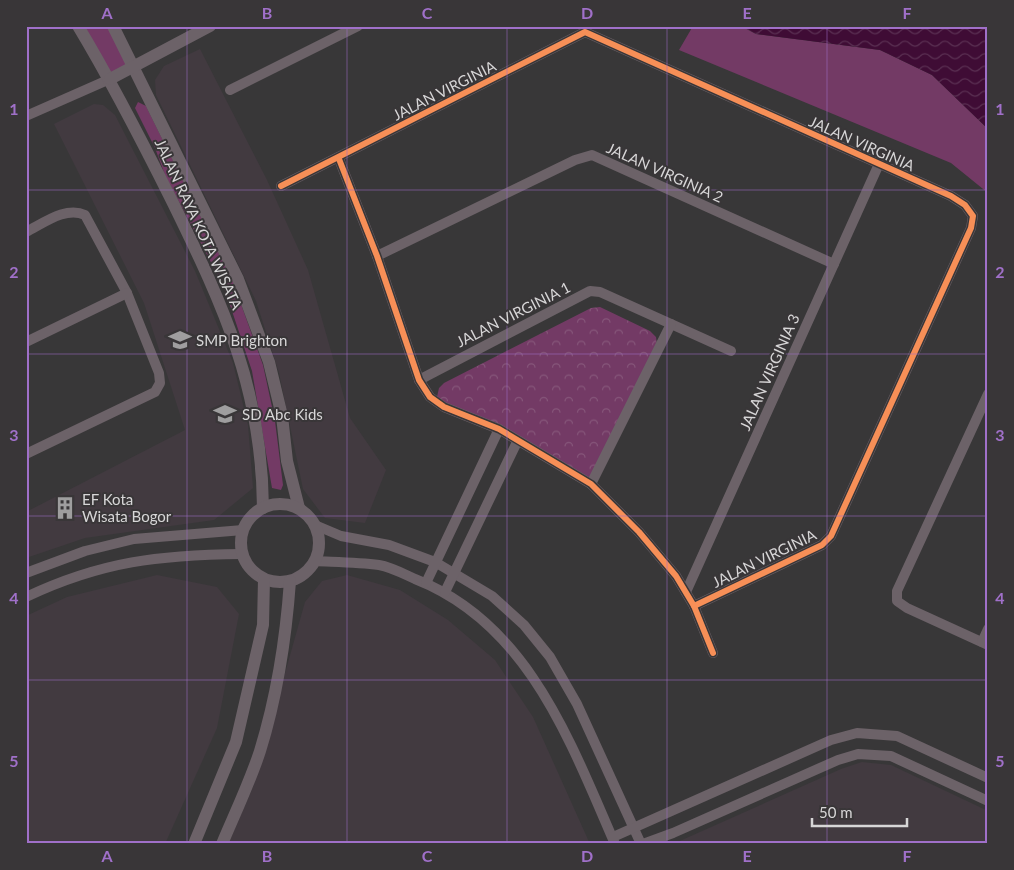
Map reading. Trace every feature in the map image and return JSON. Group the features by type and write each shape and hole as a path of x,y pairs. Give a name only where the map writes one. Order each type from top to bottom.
{"street":[{"name":"JALAN RAYA KOTA WISATA","path":"78,26 110,79 216,292 244,370 256,419 261,456 263,508"},
{"name":"JALAN RAYA KOTA WISATA","path":"113,26 238,279 269,362 282,416 287,461 299,508"},
{"path":"26,116 134,68 210,26"},
{"path":"230,90 358,26"},
{"name":"JALAN VIRGINIA","path":"281,186 339,159 582,29 965,205 973,216 971,228 827,541 694,606"},
{"name":"JALAN VIRGINIA 2","path":"377,256 575,160 592,155 834,264"},
{"path":"339,159 377,256 418,380 430,397 444,407 499,429 591,484 639,532 676,576 694,606 713,654"},
{"name":"JALAN VIRGINIA 3","path":"686,592 879,164"},
{"path":"26,232 68,212 77,211 85,215 127,293 158,373 160,383 155,392 26,454"},
{"name":"JALAN VIRGINIA 1","path":"418,380 590,291 600,292 732,351"},
{"path":"26,342 127,293"},
{"path":"591,484 670,324"},
{"path":"988,394 897,592 897,601 907,608 985,644 988,629"},
{"path":"426,583 499,429"},
{"path":"445,592 518,442"},
{"path":"315,525 319,543 315,561 304,573 290,581 277,582 264,579 247,564 242,554 243,530 251,517 263,508 275,504 287,504 299,508 315,525 341,536 389,545 435,562 455,572 492,596 524,625 550,657 577,704 642,844 672,833 838,760 858,754 891,756 988,801"},
{"path":"26,573 85,551 134,539 243,530"},
{"path":"27,594 97,569 141,559 185,554 242,554"},
{"path":"315,561 381,566 426,583 445,592 476,614 506,641 531,671 555,714 614,840 634,827 832,740 857,733 897,736 988,778"},
{"path":"194,844 236,742 263,625 264,579"},
{"path":"222,844 260,751 287,624 290,581"}],"shaded area":[{"path":"200,49 267,180 308,270 350,418 386,470 365,523 325,518 303,489 279,373 256,301 156,95 155,80 164,66"},
{"path":"94,104 103,105 115,115 195,271 233,363 248,425 253,488 214,520 85,538 26,558 26,512 185,430 144,303 54,124"},
{"path":"157,575 217,587 239,614 217,728 165,844 26,844 26,616 67,597"},
{"path":"347,575 400,590 448,620 495,660 533,717 590,844 228,844 253,787 305,602 322,581"},
{"path":"862,762 891,765 988,811 988,844 673,844 841,769"}],"green space":[{"path":"78,26 113,26 134,67 110,79"},
{"path":"693,26 741,26 756,34 880,50 932,75 988,129 988,193 951,163 679,50"},
{"path":"138,102 146,106 233,282 263,365 275,421 283,485 281,490 272,488 252,371 224,287 165,175 155,148 135,108"},
{"path":"600,307 650,331 656,337 657,345 590,480 558,461 443,406 437,397 439,388 444,383 591,308"}],"water":[{"path":"741,26 988,26 988,129 932,75 880,50 756,34"}],"cycle path":[{"path":"281,186 585,32 951,196 965,205 973,216 971,228 831,536 822,545 694,606"},
{"path":"339,159 377,256 419,380 430,397 444,407 499,429 591,484 639,532 676,576 694,606 713,653"}],"place":[{"name":"SMP Brighton","path":"180,340"},
{"name":"SD Abc Kids","path":"225,414"},
{"name":"EF Kota Wisata Bogor","path":"65,508"}]}
